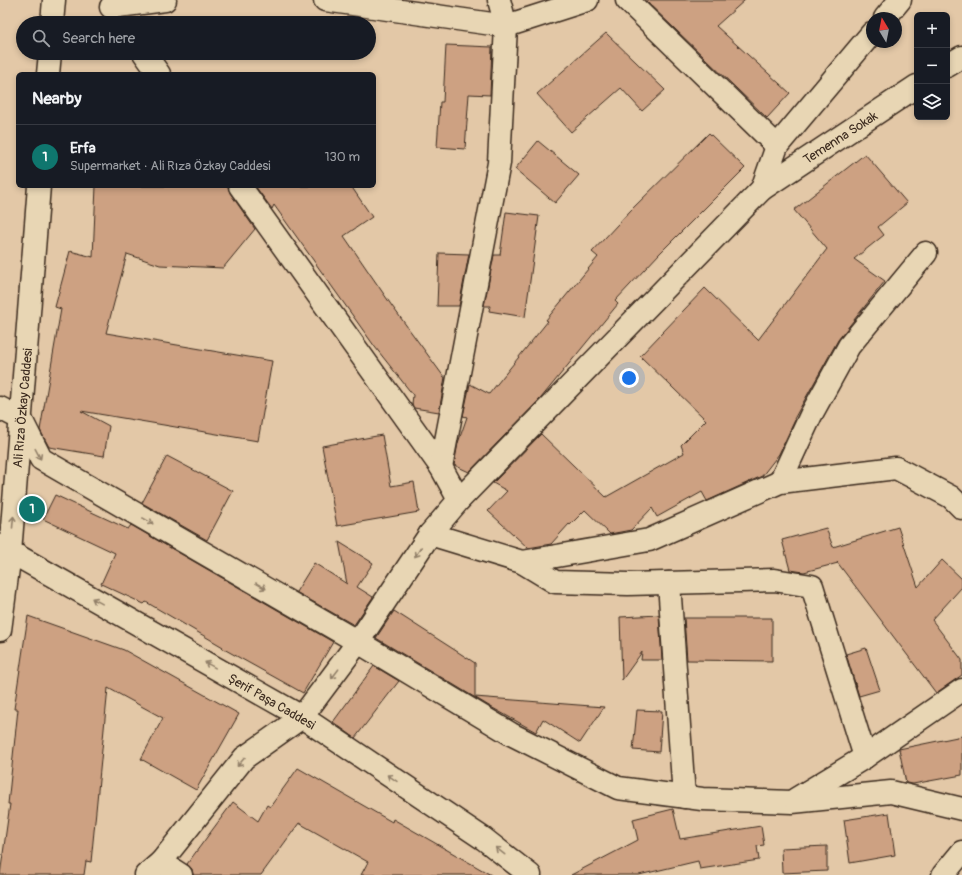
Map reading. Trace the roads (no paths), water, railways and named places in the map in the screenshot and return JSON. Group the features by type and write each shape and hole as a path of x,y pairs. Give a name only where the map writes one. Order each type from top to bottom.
{"street":[{"path":"53,16 54,0"},
{"path":"112,10 165,0"},
{"path":"325,0 506,26 587,0"},
{"path":"441,466 499,163 506,26 499,0"},
{"path":"627,0 777,146"},
{"path":"890,12 900,0"},
{"path":"181,875 154,869 244,758 302,717 358,642 430,534 459,500 762,188 777,146 866,40"},
{"path":"950,64 962,57"},
{"path":"48,72 49,60"},
{"path":"149,60 158,72"},
{"name":"Temenna Sokak","path":"762,188 914,88"},
{"name":"Ali Rıza Özkay Caddesi","path":"0,630 5,550 21,419 39,188"},
{"path":"241,188 441,466 459,500"},
{"path":"780,482 811,414 849,346 926,253"},
{"path":"0,408 21,419 41,460 358,642 511,734 618,788 702,799 792,802 891,792 962,809"},
{"path":"522,562 649,540 780,482 896,468 951,497 962,508"},
{"path":"430,534 522,562 555,582 628,584 774,580 812,586 865,757"},
{"name":"Şerif Paşa Caddesi","path":"5,550 302,717 484,839 530,875"},
{"path":"669,583 684,797"},
{"path":"792,802 865,757 962,690"},
{"path":"943,875 962,852"}],"place":[{"name":"Erfa","path":"32,509"}]}
